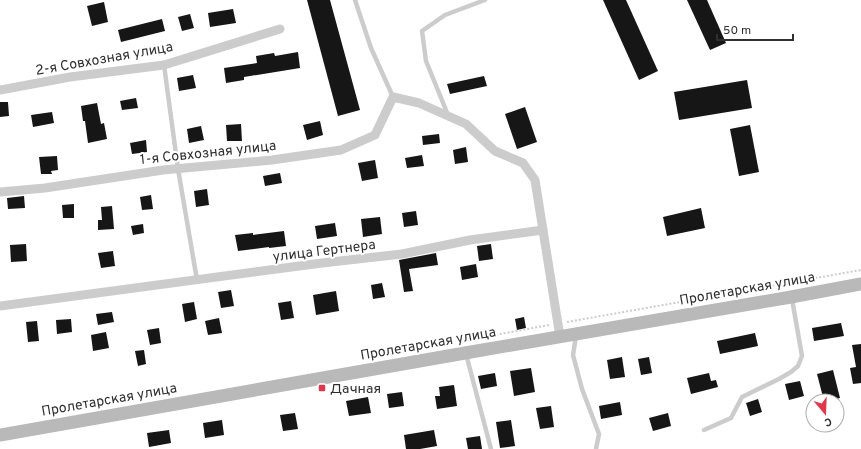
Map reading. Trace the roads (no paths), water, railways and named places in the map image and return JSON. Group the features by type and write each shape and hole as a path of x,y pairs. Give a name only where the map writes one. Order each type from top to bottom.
{"main road":[{"name":"Пролетарская улица","path":"0,435 861,284"}],"street":[{"name":"2-я Совхозная улица","path":"0,90 70,77 164,65 280,29"},
{"path":"393,97 419,103 466,124 495,151 523,163 535,180 560,337"},
{"name":"1-я Совхозная улица","path":"0,192 45,188 178,169 272,160 342,150 375,135 393,97"},
{"name":"улица Гертнера","path":"0,306 322,263 402,254 470,240 543,230"}],"lane":[{"path":"356,0 371,48 393,97"},
{"path":"449,117 426,61 422,31 445,15 485,0"},
{"path":"164,65 178,169 197,280"},
{"path":"704,430 731,418 742,397 779,379 798,366 802,356 791,297"},
{"path":"576,334 574,355 582,389 599,434 596,449"},
{"path":"465,353 491,449"}],"place":[{"name":"Дачная","path":"322,388"}]}
